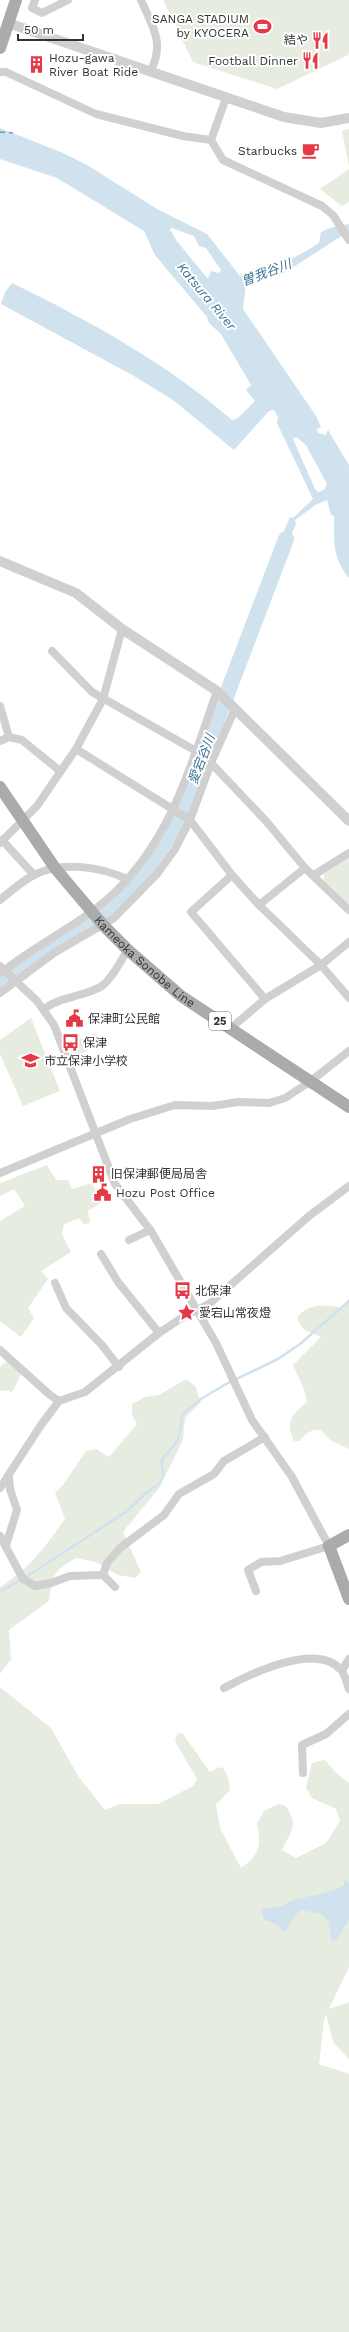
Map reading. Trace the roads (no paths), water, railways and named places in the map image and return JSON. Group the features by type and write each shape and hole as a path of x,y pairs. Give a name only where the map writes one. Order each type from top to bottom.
{"main road":[{"path":"0,48 16,0"},
{"name":"Kameoka Sonobe Line","path":"0,787 55,868 97,918 128,950 181,996 349,1107"},
{"path":"349,1535 329,1546 349,1599"}],"street":[{"path":"0,33 11,0"},
{"path":"35,0 32,8 42,13 68,0"},
{"path":"141,0 159,44 158,53 151,70"},
{"path":"8,23 151,70 226,98 302,121 321,123 349,118"},
{"path":"0,72 6,72 96,114 183,136 211,140"},
{"path":"211,140 226,98"},
{"path":"211,140 223,160 322,206 337,220 348,239"},
{"path":"0,561 76,593 122,629 218,693 349,821"},
{"path":"34,875 1,841 37,806 76,749 103,699 122,629"},
{"path":"52,651 92,692 196,751"},
{"path":"0,993 14,980 63,947 97,918 114,893 127,879 162,833 175,811 218,693"},
{"path":"0,706 9,736"},
{"path":"233,707 189,819 175,849 157,874 114,918 97,918 3,971 44,1009 54,1025 115,1184 150,1230 197,1310 232,1376 252,1420 292,1477 329,1546 280,1561 261,1562 248,1570 256,1591"},
{"path":"0,741 9,736 22,740 60,771"},
{"path":"76,749 189,819 232,875 259,905 321,965 349,998"},
{"path":"211,764 266,821 305,868 349,910"},
{"path":"314,875 349,853"},
{"path":"0,900 34,875 55,868 100,869 127,879"},
{"path":"259,905 305,868"},
{"path":"232,875 191,912 265,999"},
{"path":"231,1028 265,999 321,965 349,942"},
{"path":"44,1009 52,1003 103,985 128,950"},
{"path":"0,1174 130,1119 175,1105 212,1106 238,1102 269,1103 285,1098 311,1081 349,1051"},
{"path":"0,1488 9,1477 41,1425 59,1401 85,1392 119,1367 160,1333 215,1299 309,1216 349,1186"},
{"path":"129,1240 150,1230"},
{"path":"100,1254 118,1282 160,1333"},
{"path":"55,1282 66,1308 101,1344 119,1367"},
{"path":"0,1350 50,1395 59,1401"},
{"path":"103,1575 107,1563 120,1548 152,1522 164,1515 179,1494 214,1474 224,1461 265,1437"},
{"path":"6,1545 17,1510 9,1477"},
{"path":"0,1536 23,1580 35,1586 51,1583 70,1576 103,1575 115,1587"},
{"path":"224,1688 252,1673 314,1657 330,1661 342,1670 349,1689"},
{"path":"342,1670 349,1659"},
{"path":"303,1773 302,1745 326,1734 349,1714"}],"water":[{"path":"0,128 63,153 87,165 157,209 207,234 240,276 254,269 274,266 289,260 319,243 321,232 333,227 349,224 349,234 340,237 281,275 246,284 243,309 316,416 321,427 317,429 318,433 326,435 328,430 349,465 349,578 339,563 337,556 334,541 334,516 331,515 327,500 317,504 295,520 296,524 281,557 277,558 279,549 284,542 284,531 290,517 293,518 313,499 277,423 278,417 274,410 269,411 234,450 173,400 134,376 1,304 5,292 12,283 41,297 126,344 154,362 207,399 232,420 238,418 255,401 246,390 251,385 221,334 209,323 207,317 155,255 144,231 57,178 0,159","holes":["172,228 194,236 199,246 206,248 221,270 219,273 211,271 208,279 176,240 170,229","296,437 306,445 327,484 324,490 318,492 315,489 293,439"]},
{"path":"344,1878 349,1883 349,1920 335,1941 332,1941 328,1922 322,1914 300,1910 291,1921 285,1932 276,1924 264,1920 261,1910 263,1908 280,1906 296,1899 334,1890 344,1885"}],"waterway":[{"name":"愛宕谷川","path":"0,985 37,955 110,909 134,887 173,830 184,807 286,539"},
{"path":"26,1577 127,1511 147,1492 159,1484 163,1477 162,1459 178,1440 182,1415 201,1399 226,1384 278,1359 300,1344 349,1301"},
{"path":"0,1592 20,1580"}],"place":[{"name":"SANGA STADIUM by KYOCERA","path":"262,26"},
{"name":"結や","path":"321,40"},
{"name":"Football Dinner","path":"311,61"},
{"name":"Hozu-gawa River Boat Ride","path":"36,65"},
{"name":"Starbucks","path":"310,151"},
{"name":"保津町公民館","path":"75,1019"},
{"name":"保津","path":"70,1043"},
{"name":"市立保津小学校","path":"31,1061"},
{"name":"旧保津郵便局局舎","path":"98,1174"},
{"name":"Hozu Post Office","path":"103,1193"},
{"name":"北保津","path":"182,1291"},
{"name":"愛宕山常夜燈","path":"186,1313"}],"water label":[{"name":"曽我谷川","path":"266,272"},
{"name":"Katsura River","path":"207,296"}]}
